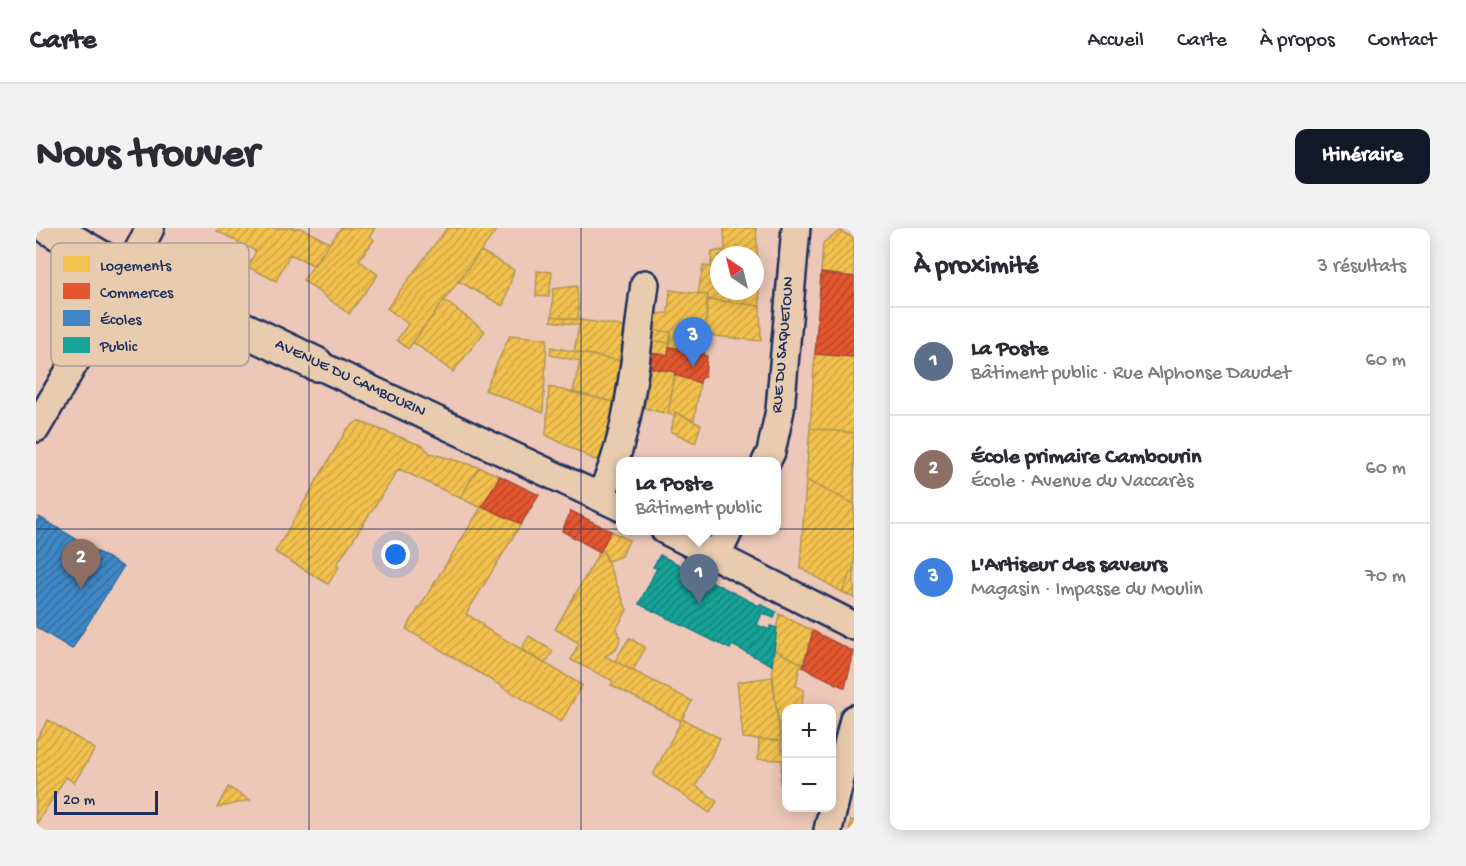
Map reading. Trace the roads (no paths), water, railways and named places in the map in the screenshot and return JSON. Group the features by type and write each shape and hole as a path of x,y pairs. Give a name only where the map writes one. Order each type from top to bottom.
{"street":[{"name":"AVENUE DU CAMBOURIN","path":"51,228 76,243"},
{"path":"142,243 150,228"},
{"name":"RUE DU SAQUETOUN","path":"768,457 780,410 796,228"},
{"path":"611,502 612,473 628,408 645,284"},
{"name":"AVENUE DU CAMBOURIN","path":"249,332 611,502"},
{"path":"36,428 72,366"},
{"path":"673,535 854,626"},
{"path":"716,557 727,535"},
{"path":"828,830 853,729"}],"place":[{"name":"L'Artiseur des saveurs","path":"693,367"},
{"name":"École primaire Cambourin","path":"81,589"},
{"name":"La Poste","path":"699,604"}]}
